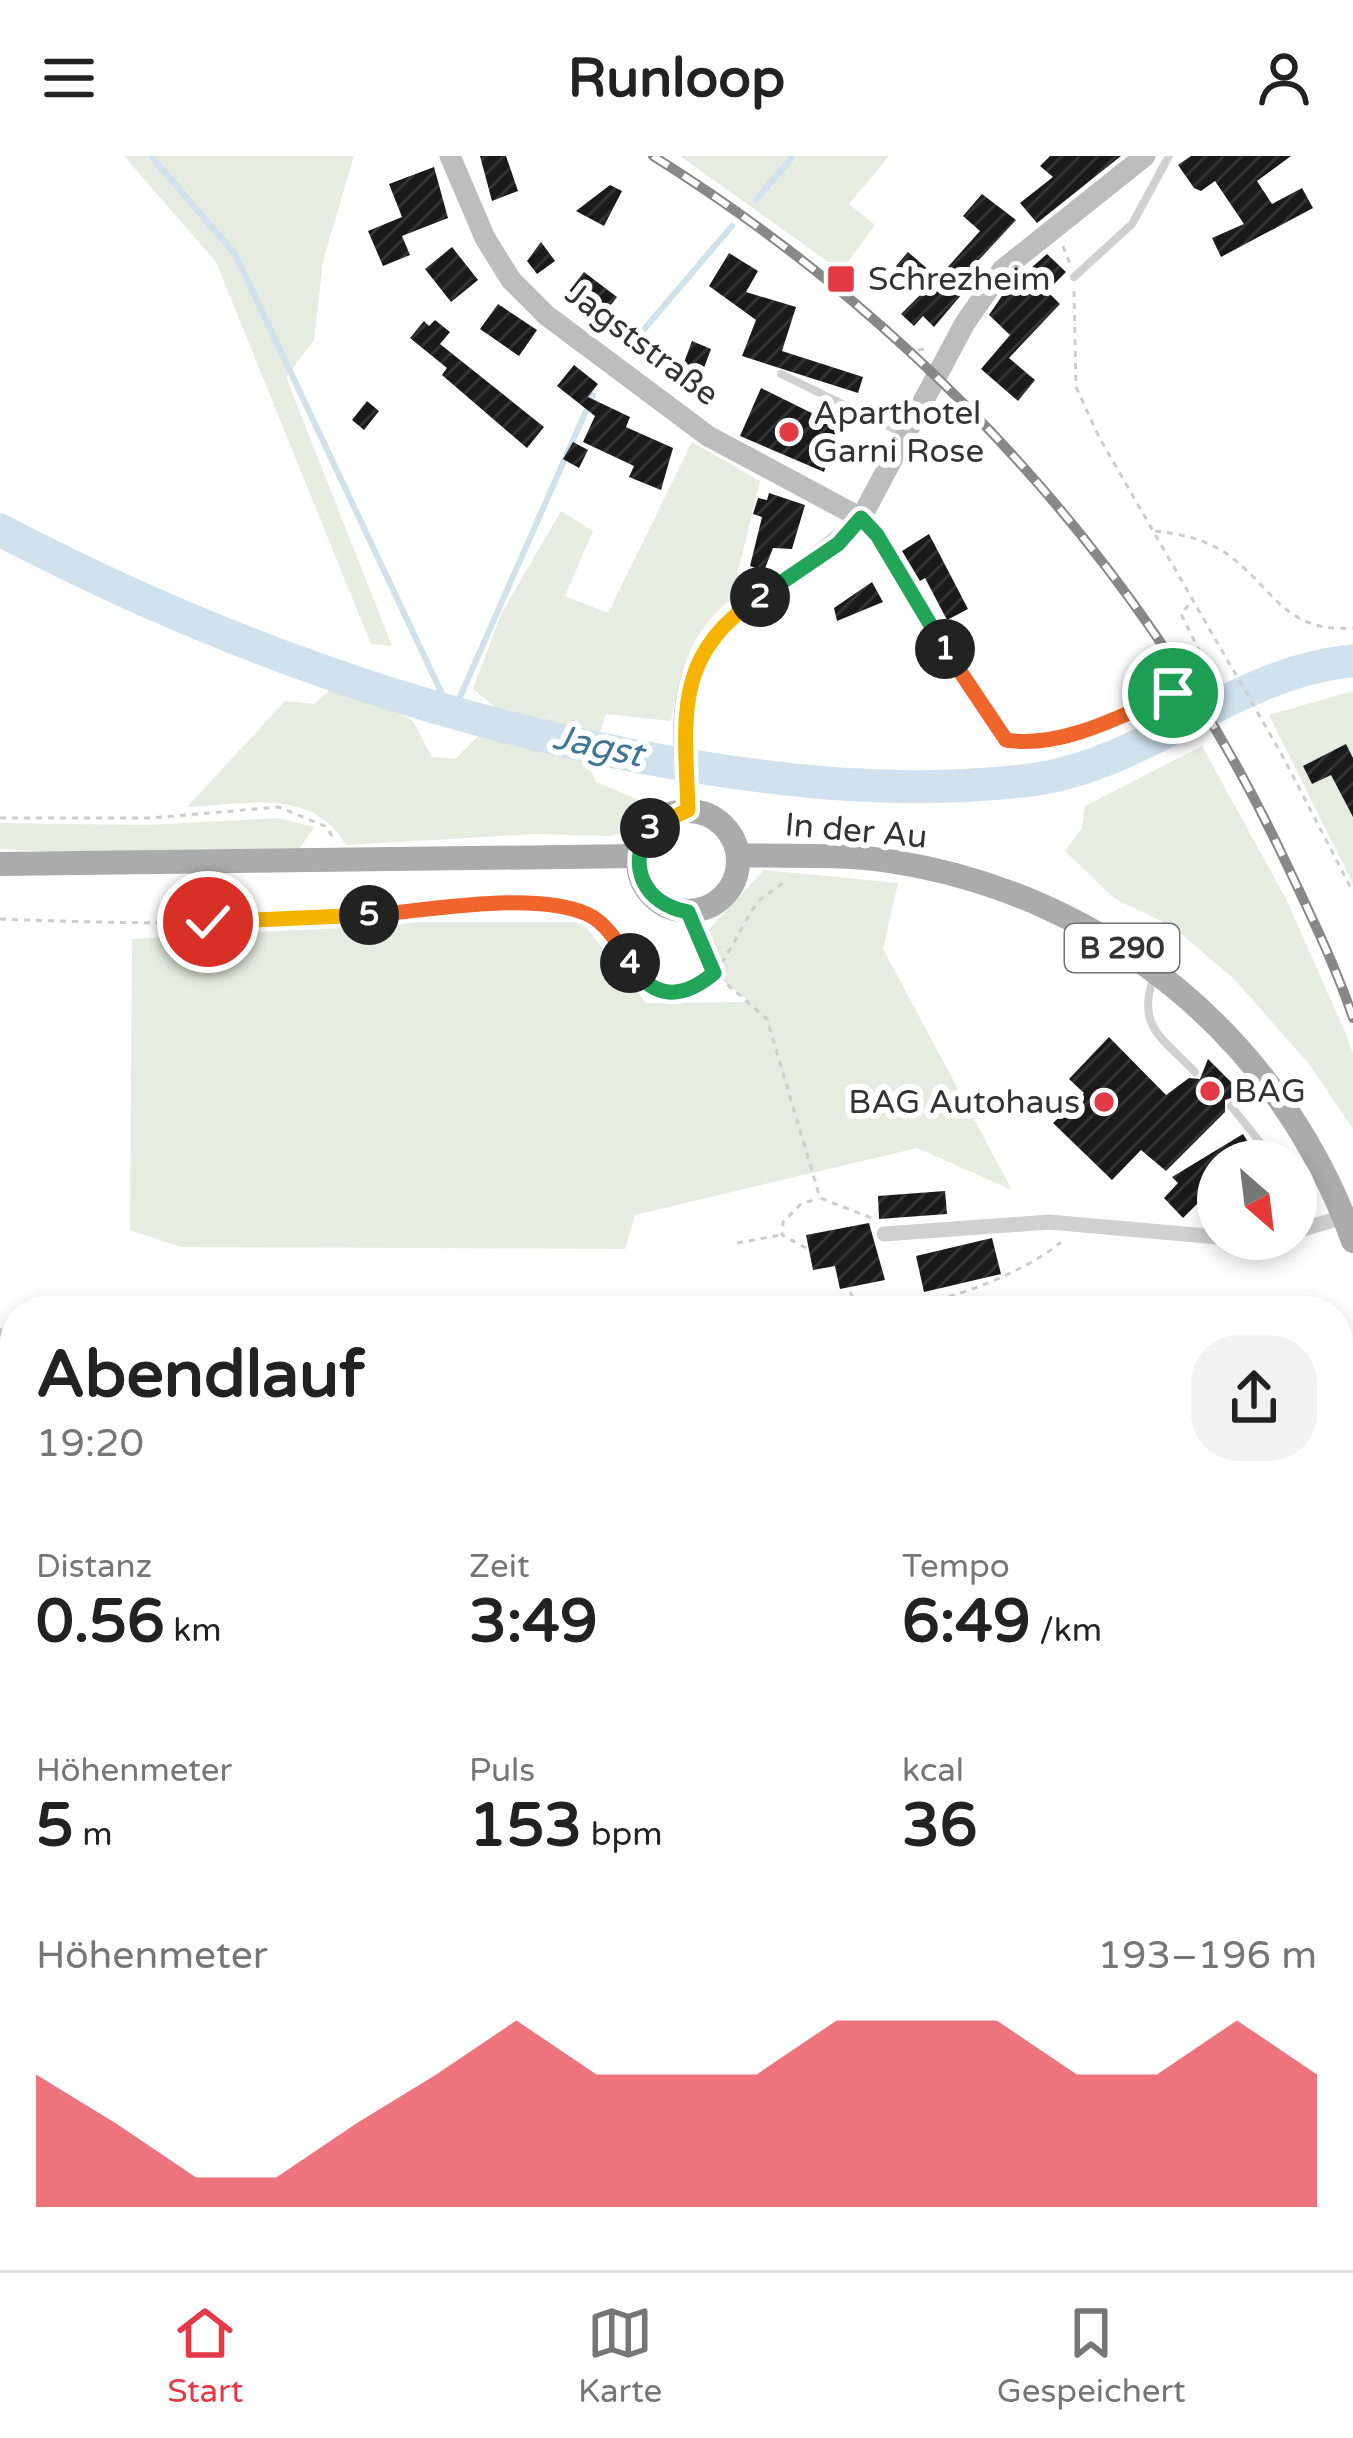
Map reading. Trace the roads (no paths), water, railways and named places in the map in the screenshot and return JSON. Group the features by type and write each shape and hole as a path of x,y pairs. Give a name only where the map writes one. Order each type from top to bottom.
{"main road":[{"name":"Jagststraße","path":"450,156 484,238 511,280 546,315 708,436 861,518"},
{"path":"687,798 727,828 739,855 731,888 705,909 688,912 657,901 639,873 638,856 649,829 687,798 684,733 698,659 725,620 838,544 861,518 965,323 1002,270 1145,156"},
{"name":"In der Au","path":"739,855 892,861 993,884 1086,923 1156,971 1244,1054 1278,1098 1349,1229"},
{"path":"0,864 638,856"}],"street":[{"path":"884,1234 1068,1223 1197,1235"},
{"name":"In der Au","path":"1317,1229 1349,1229"}],"lane":[{"path":"1074,277 1132,224 1169,156"},
{"path":"781,374 907,436"},
{"path":"861,518 1006,740"},
{"path":"1156,971 1146,1000 1147,1022 1196,1072"},
{"path":"1231,1106 1258,1140"}],"water":[{"path":"1353,652 1353,674 1335,675 1320,655"}],"waterway":[{"path":"151,156 235,254 452,715"},
{"path":"756,200 793,156"},
{"path":"634,341 732,226"},
{"path":"452,715 593,395"},
{"name":"Jagst","path":"0,530 242,641 408,699 580,745 804,781 939,786 1030,780 1072,771 1113,757 1269,682 1310,668 1353,661"}],"railway":[{"path":"653,156 754,224 849,298 939,379 1022,466 1099,558 1170,656 1233,759 1288,867 1353,1018"}],"place":[{"name":"Schrezheim","path":"841,279"},
{"name":"Aparthotel Garni Rose","path":"789,432"},
{"name":"BAG","path":"1210,1091"},
{"name":"BAG Autohaus","path":"1104,1102"}]}
